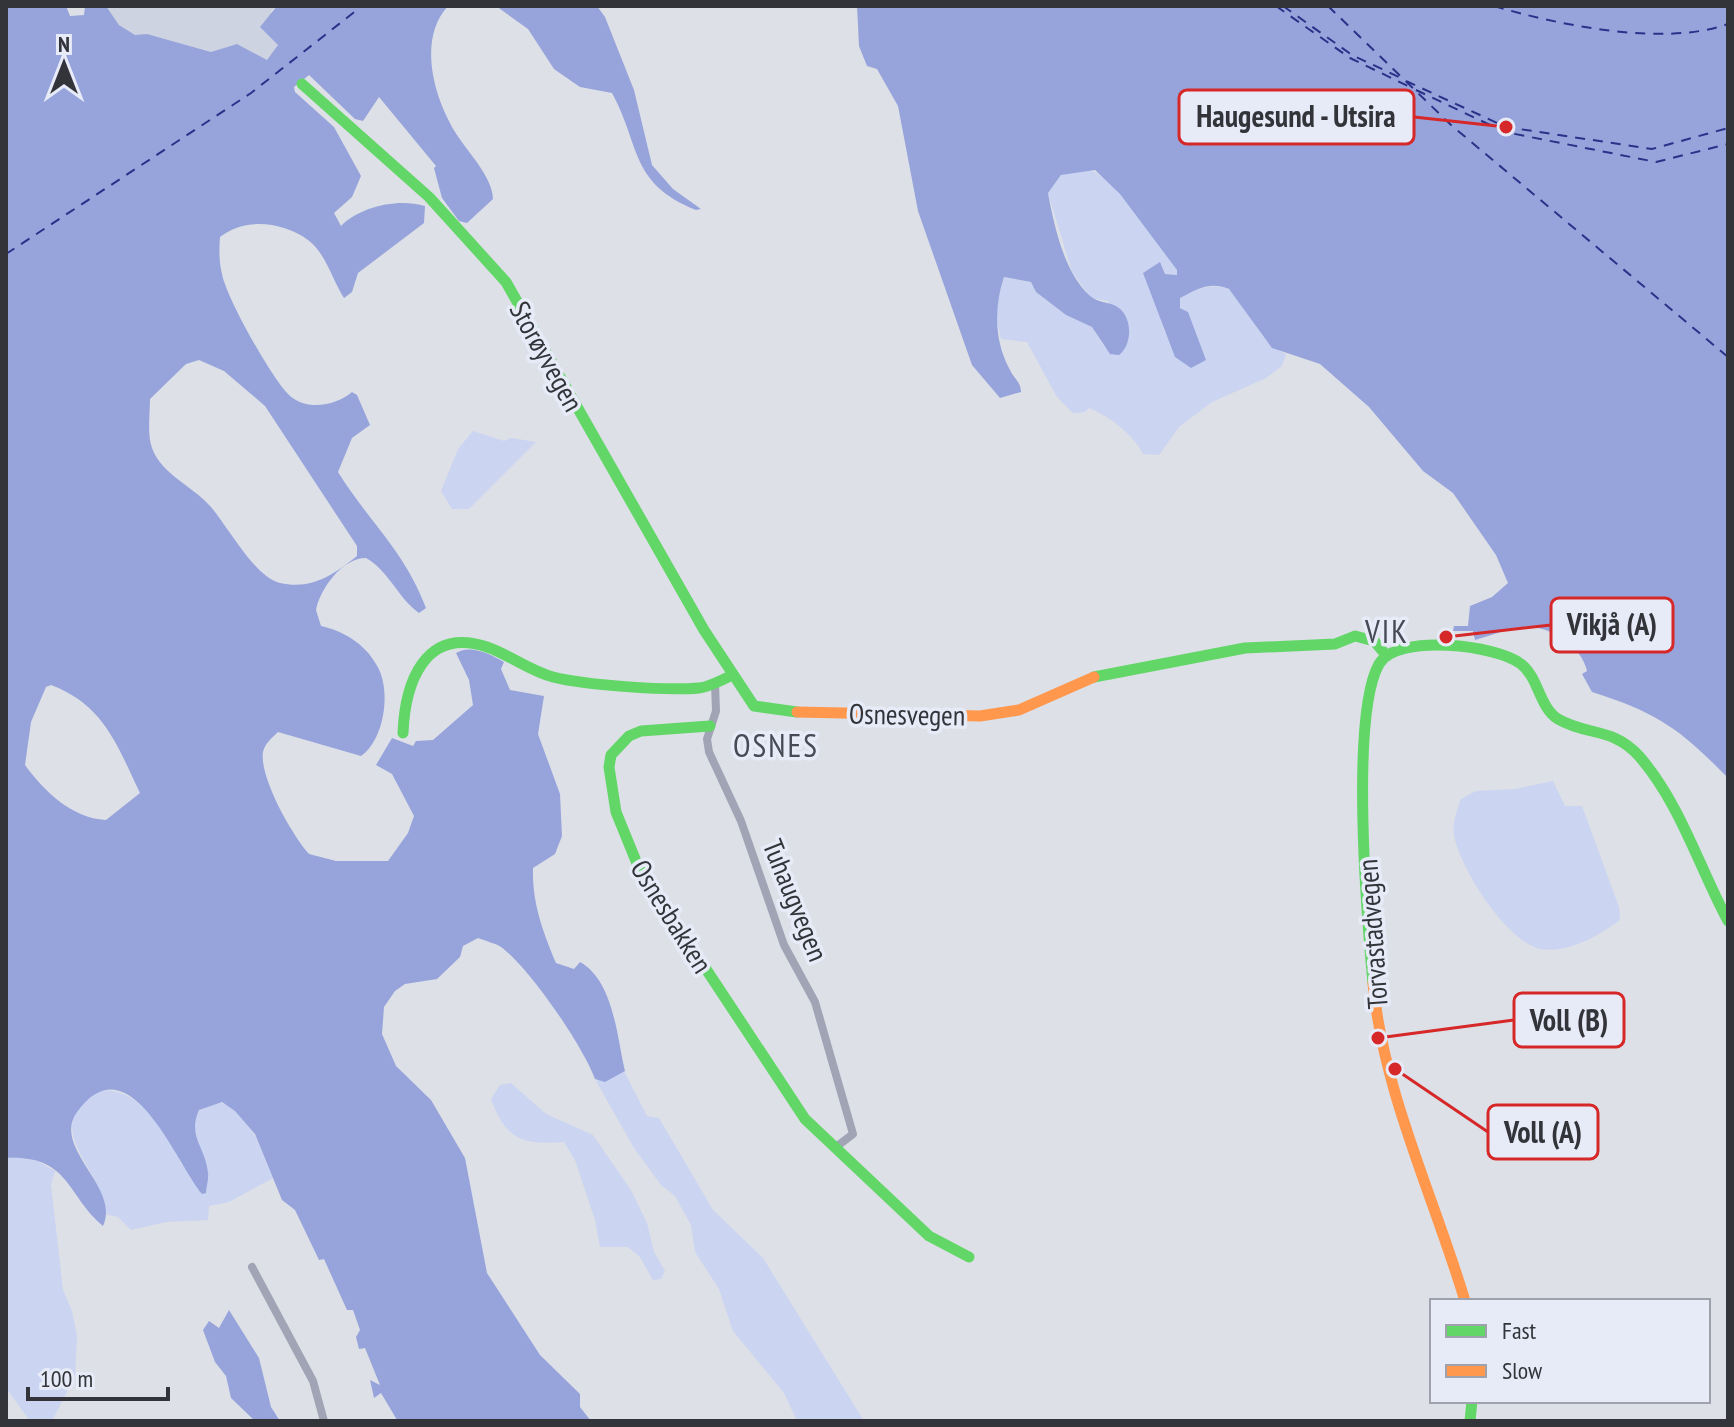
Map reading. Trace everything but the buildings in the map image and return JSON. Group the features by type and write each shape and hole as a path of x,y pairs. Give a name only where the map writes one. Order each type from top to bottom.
{"street":[{"name":"Storøyvegen","path":"302,84 429,197 506,282 704,630 733,675"},
{"name":"Osnesvegen","path":"733,675 754,706 773,711 980,716 1019,710 1093,677 1245,648 1335,644 1355,636 1374,641 1387,656"},
{"path":"403,733 404,702 415,670 431,653 456,643 485,646 549,676 576,682 701,688 733,675"},
{"path":"1387,656 1404,649 1434,647 1470,648 1503,654 1528,669 1546,706 1557,718 1594,727 1620,740 1642,759 1655,778 1728,921"},
{"name":"Torvastadvegen","path":"1387,656 1373,679 1364,730 1367,859 1376,1006 1393,1074 1464,1299"},
{"name":"Tuhaugvegen","path":"715,684 716,711 710,726 709,752 741,821 784,945 815,1002 853,1134 836,1147"},
{"name":"Osnesbakken","path":"710,726 641,731 619,744 611,755 609,767 616,812 638,866 805,1119 929,1236 969,1257"},
{"path":"252,1267 313,1381 324,1421"}],"shaded area":[{"path":"106,6 277,6 271,11 278,49 267,60 237,45 211,52 147,34 135,36 119,25"},
{"path":"1086,169 1109,182 1122,196 1149,228 1177,270 1178,275 1165,274 1161,264 1164,333 1184,311 1178,304 1180,297 1204,288 1222,287 1234,293 1243,303 1270,344 1286,354 1282,366 1266,378 1212,402 1179,427 1159,455 1143,454 1127,433 1097,411 1089,408 1085,412 1073,413 1057,397 1027,342 1001,339 995,310 1004,277 1031,282 1036,292 1066,315 1092,327 1105,348 1108,301 1091,298 1072,272 1048,193 1061,175"},
{"path":"473,431 504,441 511,438 536,442 469,509 452,509 441,491 458,449"},
{"path":"1553,781 1565,806 1582,806 1619,907 1620,920 1583,942 1551,950 1528,944 1500,919 1465,865 1454,830 1461,799 1476,791 1515,789"},
{"path":"623,1069 647,1116 659,1118 713,1210 763,1258 864,1421 797,1421 784,1393 733,1331 719,1289 695,1252 691,1225 675,1196 661,1185 634,1148 596,1081"},
{"path":"511,1083 546,1114 593,1135 631,1190 647,1223 654,1252 665,1271 661,1279 653,1280 640,1257 628,1247 600,1247 595,1220 575,1160 564,1142 527,1141 510,1132 503,1124 491,1099 500,1085"},
{"path":"96,1091 111,1091 138,1102 159,1125 182,1165 202,1155 193,1123 199,1110 219,1102 230,1106 254,1133 273,1178 229,1202 209,1206 208,1220 166,1222 131,1230 118,1217 105,1214 102,1197 73,1135 73,1120 80,1106"},
{"path":"30,1157 55,1171 51,1185 63,1290 72,1311 77,1336 75,1376 52,1421 30,1421 6,1388 6,1158"}],"water":[{"path":"6,6 66,6 70,16 84,15 85,6 106,6 119,25 135,35 147,34 211,52 237,44 267,60 278,45 260,27 277,6 448,6 433,35 432,70 449,121 489,183 493,199 467,223 459,221 442,198 436,166 379,97 363,121 355,119 309,75 294,87 295,92 334,127 361,176 352,197 334,213 341,226 369,209 403,203 425,206 424,223 358,273 352,292 344,298 314,245 298,234 276,226 252,224 220,237 225,285 261,356 281,386 304,404 322,405 352,392 357,395 370,425 352,438 338,472 397,553 426,608 419,613 381,570 366,558 357,559 341,569 327,584 316,610 321,626 359,644 376,664 384,686 381,726 376,738 361,756 278,732 265,746 263,763 278,805 309,854 336,861 388,861 408,833 414,816 392,774 376,765 392,738 413,746 416,741 433,740 473,705 469,680 456,653 468,649 493,656 504,662 501,669 510,690 544,696 538,734 560,794 562,836 555,854 533,868 536,905 556,963 574,969 580,962 600,982 612,1011 625,1071 605,1082 595,1079 567,1028 526,971 501,947 478,938 463,946 460,957 437,979 405,984 395,991 384,1007 382,1034 396,1066 431,1100 465,1158 487,1273 540,1355 580,1394 580,1407 591,1421 397,1420 381,1393 374,1398 370,1380 380,1385 365,1348 359,1349 356,1337 360,1330 353,1310 347,1310 324,1259 319,1260 295,1210 282,1200 255,1134 235,1111 222,1102 199,1110 196,1119 196,1135 208,1175 206,1193 202,1194 149,1114 132,1098 115,1090 96,1093 77,1112 71,1126 73,1140 103,1197 106,1211 103,1226 55,1170 27,1159 6,1158","holes":["199,360 224,371 265,406 357,546 357,556 312,583 292,585 271,579 252,562 211,507 163,466 152,448 150,399 186,364","51,685 84,704 107,728 140,793 106,820 70,809 25,765 31,722 46,687"]},
{"path":"496,6 597,6 605,17 634,90 652,165 673,189 701,209 696,210 674,199 648,175 612,93 580,87 554,69 528,29"},
{"path":"857,6 1728,6 1728,778 1667,724 1634,707 1592,692 1582,674 1587,671 1579,653 1554,633 1524,627 1475,640 1473,631 1453,631 1454,626 1468,626 1470,606 1492,597 1508,583 1496,555 1453,493 1423,471 1369,407 1320,364 1272,348 1229,289 1210,286 1180,298 1180,308 1188,312 1206,360 1191,368 1175,357 1143,273 1160,262 1165,274 1177,275 1177,270 1120,194 1095,170 1061,175 1048,193 1057,233 1073,274 1089,295 1117,307 1125,315 1129,331 1126,347 1119,355 1110,354 1092,327 1066,315 1036,292 1031,282 1004,277 998,300 998,336 1021,392 1000,398 972,365 918,211 898,106 877,69 867,66 859,46"},
{"path":"229,1310 259,1358 271,1407 280,1421 255,1421 231,1398 226,1376 215,1362 203,1330 209,1321 219,1328"}],"ferry route":[{"path":"6,254 251,93 362,6"},
{"path":"1276,6 1350,58 1410,87"},
{"path":"1283,6 1352,55 1401,78"},
{"path":"1328,6 1451,125 1728,357"},
{"path":"1494,6 1611,31 1673,34 1728,24"},
{"path":"1406,81 1506,127 1652,149 1728,128"},
{"path":"1416,90 1505,132 1656,162 1728,144"}],"traffic: fast":[{"path":"302,84 429,197 506,282 704,630 754,706 797,712"},
{"path":"1094,677 1245,648 1335,644 1355,636 1374,641 1387,656"},
{"path":"403,733 408,696 414,679 433,652 448,645 465,643 487,647 545,674 605,685 699,688 733,675"},
{"path":"1373,983 1363,819 1365,727 1370,690 1379,664 1389,654 1405,648 1448,645 1509,657 1527,670 1547,707 1558,719 1610,736 1629,747 1666,794 1728,921"},
{"path":"710,726 641,731 629,736 611,755 609,767 616,812 638,866 805,1119 929,1236 969,1257"},
{"path":"1470,1421 1472,1403"}],"traffic: slow":[{"path":"797,712 980,716 1019,710 1094,677"},
{"path":"1373,983 1387,1064 1398,1104 1464,1299"}],"place":[{"name":"Haugesund - Utsira","path":"1506,127"},
{"name":"Vikjå (A)","path":"1446,637"},
{"name":"Voll (B)","path":"1378,1038"},
{"name":"Voll (A)","path":"1395,1069"}],"district":[{"name":"VIK","path":"1387,631"},
{"name":"OSNES","path":"776,745"}]}
